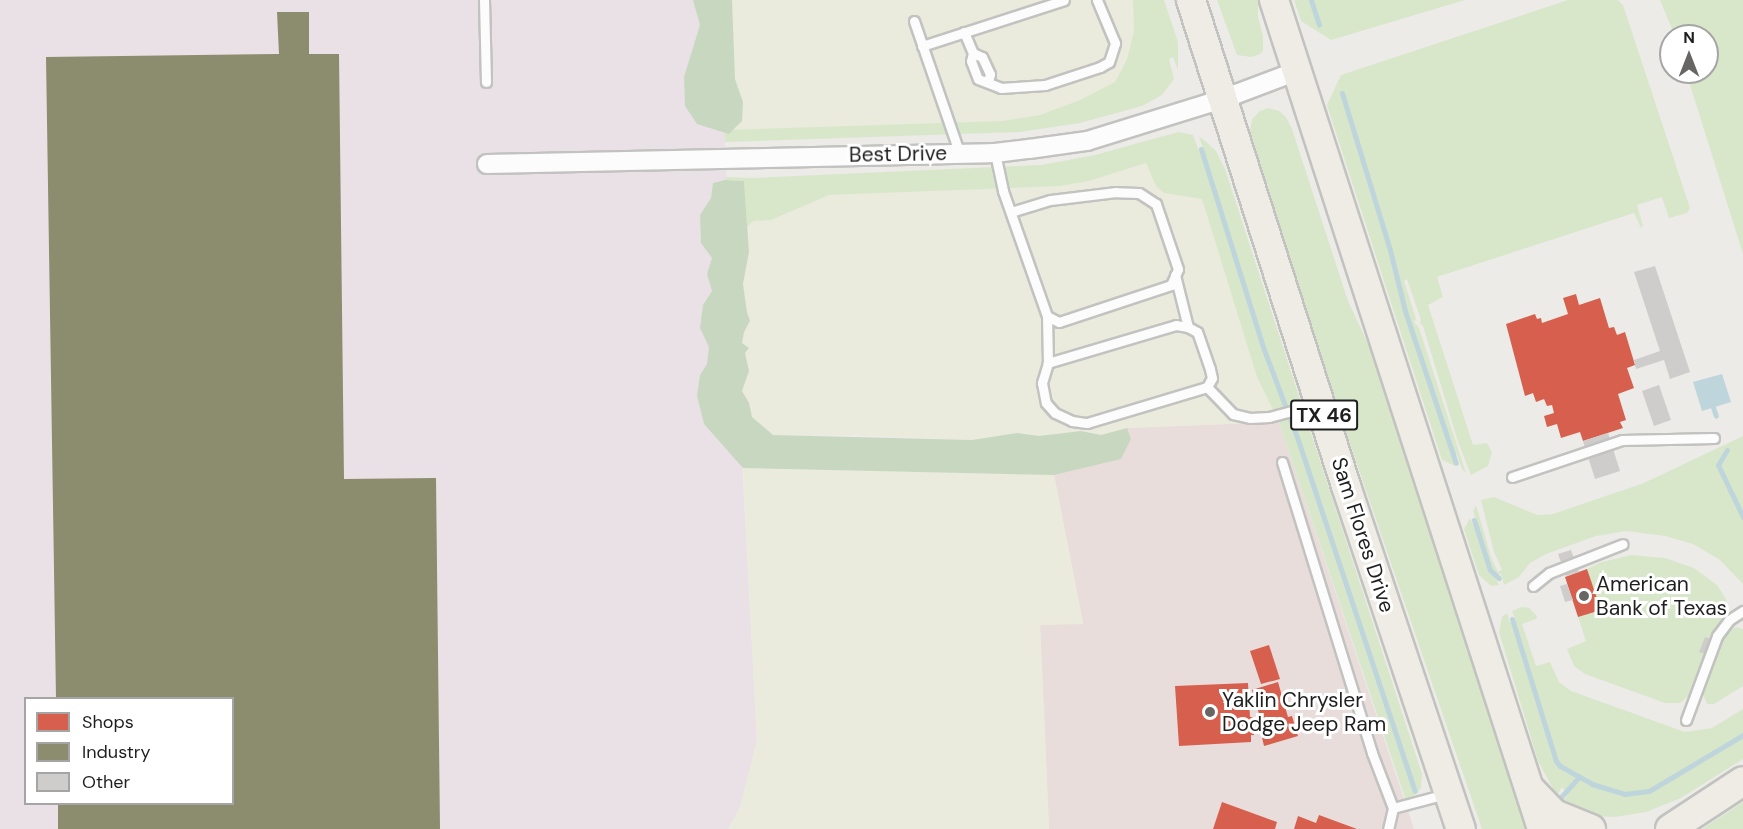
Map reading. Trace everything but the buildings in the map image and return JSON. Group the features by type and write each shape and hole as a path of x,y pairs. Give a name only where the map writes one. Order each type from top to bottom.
{"main road":[{"name":"Sam Flores Drive","path":"1191,0 1320,403 1461,829"},
{"path":"1274,0 1542,829"},
{"path":"1670,829 1743,781"},
{"path":"1526,782 1554,814 1591,829"}],"street":[{"name":"Best Drive","path":"487,164 995,153 1087,141 1223,99 1297,71"}],"lane":[{"path":"484,0 486,82"},
{"path":"922,46 1064,0"},
{"path":"964,32 973,53 982,57 990,74 988,82 1001,88 1045,85 1109,62 1115,43 1097,0"},
{"path":"914,21 959,152"},
{"path":"995,153 1003,191 1047,316 1048,363 1042,383 1046,403 1055,413 1072,421 1087,423 1207,387 1212,378 1197,332 1188,327 1164,327 1048,363"},
{"path":"1011,212 1050,200 1116,192 1139,193 1156,204 1178,269 1170,285 1059,322 1047,316"},
{"path":"1175,275 1188,327"},
{"path":"1207,387 1233,414 1250,418 1269,417 1320,403"},
{"path":"1512,477 1622,440 1714,438"},
{"path":"1282,462 1372,753 1393,808 1388,829"},
{"path":"1533,586 1549,573 1623,544"},
{"path":"1686,720 1717,636 1729,620 1743,611"},
{"path":"1393,808 1449,793"}],"shaded area":[{"path":"0,0 717,0 757,741 740,807 728,829 0,829"},
{"path":"717,0 1133,0 1134,31 1127,59 1115,82 1080,100 1040,115 1002,121 724,130"},
{"path":"1147,163 1156,186 1164,193 1202,199 1257,377 1279,422 1127,428 1101,435 1081,431 1039,436 1017,433 972,440 856,435 773,435 752,417 749,403 742,391 745,353 749,348 742,344 744,332 750,321 746,312 743,284 749,253 747,227 753,221 771,220 829,195 1060,186 1089,181"},
{"name":"Yaklin Chrysler Dodge Jeep Ram","path":"1279,422 1414,829 1049,829 1040,625 1083,623 1054,475 1127,428"},
{"path":"743,468 1054,475 1083,624 1040,625 1049,829 728,829 740,807 757,741"}],"green space":[{"path":"693,0 732,0 735,79 743,102 742,121 729,134 697,124 685,106 684,77 700,25"},
{"path":"1133,0 1164,0 1178,42 1178,70 1173,57 1169,59 1174,79 1162,95 1142,106 1080,123 1020,132 725,142 724,130 1002,121 1040,115 1080,100 1115,82 1127,59 1134,31"},
{"path":"1217,0 1258,0 1258,17 1263,35 1263,51 1260,54 1251,57 1237,55"},
{"path":"1294,0 1465,0 1331,40 1301,21"},
{"path":"1568,0 1618,0 1623,5 1690,208 1687,213 1669,218 1662,197 1637,205 1643,226 1641,228 1634,213 1437,277 1443,297 1428,305 1473,445 1487,443 1492,452 1488,466 1471,475 1458,442 1407,279 1404,281 1416,319 1414,322 1419,328 1466,473 1457,455 1452,457 1455,466 1442,460 1327,105 1341,75"},
{"path":"1660,0 1743,0 1743,254 1690,84 1719,84 1719,24 1670,24"},
{"path":"1268,108 1279,111 1286,117 1292,129 1348,301 1370,348 1529,829 1482,829 1345,429 1250,131 1252,119 1260,111"},
{"path":"1178,132 1193,135 1201,156 1205,154 1199,137 1204,140 1216,151 1225,169 1422,774 1421,788 1415,795 1408,798 1405,798 1279,422 1257,377 1202,199 1164,193 1156,186 1146,163 1089,181 1060,186 829,195 771,220 753,221 747,227 744,181 725,180 727,177 751,178 1041,165 1095,155"},
{"path":"725,180 744,181 749,252 743,284 750,321 744,332 742,343 749,348 745,353 749,371 742,391 749,403 752,417 773,435 972,440 1017,433 1039,436 1081,431 1101,435 1127,428 1131,439 1121,459 1054,475 743,468 704,424 697,396 700,375 707,364 709,347 700,328 703,305 712,291 707,274 712,258 701,243 700,215 711,198 713,183"},
{"path":"1743,436 1743,584 1720,560 1693,544 1665,536 1626,531 1596,536 1546,554 1530,563 1519,577 1504,585 1501,574 1495,575 1499,585 1491,586 1479,575 1464,529 1470,518 1473,525 1477,524 1473,511 1476,505 1491,557 1498,572 1502,570 1494,552 1481,500 1494,497 1537,515 1553,514 1644,483"},
{"path":"1631,555 1665,558 1694,568 1717,585 1726,599 1726,612 1706,652 1690,695 1680,703 1665,703 1585,674 1574,666 1567,649 1586,641 1578,617 1600,609 1587,569 1602,562"},
{"path":"1522,607 1529,608 1537,616 1536,619 1522,624 1536,666 1550,662 1559,682 1571,691 1685,732 1712,728 1743,709 1743,759 1681,798 1646,812 1615,817 1593,816 1591,811 1586,810 1581,813 1567,806 1562,801 1568,795 1562,787 1557,796 1538,761 1499,632 1502,617 1507,613 1510,623 1516,622 1512,611"},
{"path":"1736,627 1743,629 1743,686 1714,704 1707,704 1703,694 1723,636"},
{"path":"1743,802 1743,829 1702,829"}],"water":[{"path":"1722,374 1731,402 1702,411 1693,382"}],"waterway":[{"path":"1311,0 1319,25"},
{"path":"1342,93 1390,250 1405,311 1456,463"},
{"path":"1201,149 1263,347 1297,437 1415,791"},
{"path":"1713,407 1716,416"},
{"path":"1727,450 1718,465 1743,517"},
{"path":"1474,520 1490,570 1499,578"},
{"path":"1512,619 1556,761 1560,766 1592,784 1624,794 1649,791 1743,735"},
{"path":"1561,797 1579,777"}],"place":[{"name":"American Bank of Texas","path":"1584,596"},
{"name":"Yaklin Chrysler Dodge Jeep Ram","path":"1210,712"}]}
